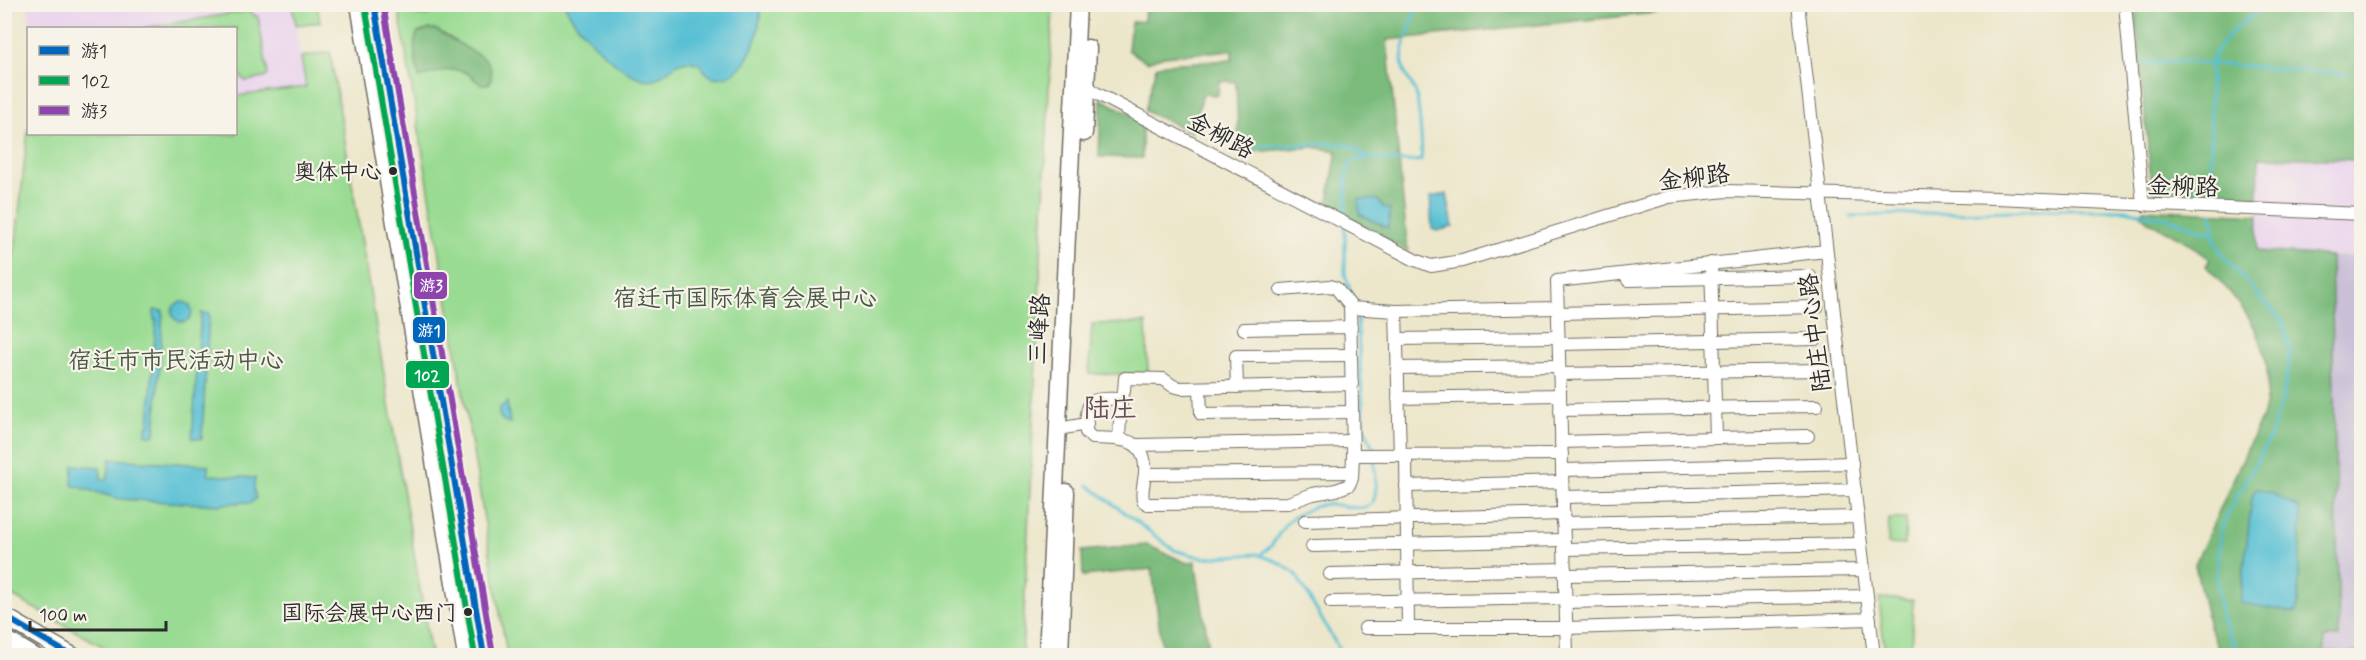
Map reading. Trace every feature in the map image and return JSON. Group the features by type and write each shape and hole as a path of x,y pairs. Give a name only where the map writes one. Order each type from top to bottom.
{"main road":[{"path":"359,4 466,656"},
{"path":"374,4 484,656"},
{"name":"三峰路","path":"1059,656 1078,4"},
{"name":"三峰路","path":"1047,656 1064,428 1089,4"},
{"path":"4,616 73,656"},
{"path":"4,638 34,656"}],"street":[{"name":"陆庄中心路","path":"1798,4 1874,656"},
{"path":"2125,4 2143,205"},
{"name":"金柳路","path":"1086,84 1095,93 1415,260 1435,266 1468,260 1669,197 1726,192 1996,198 2361,214"},
{"path":"1567,656 1557,281 1826,250"},
{"path":"1711,263 1716,438"},
{"path":"1616,274 1629,280 1810,276"},
{"path":"1137,445 1142,452 1145,474 1143,501 1148,504 1288,503 1349,485 1353,455 1350,308 1336,288 1330,286 1281,290"},
{"path":"1350,308 1396,311 1558,311 1817,308"},
{"path":"1396,311 1398,398 1406,486 1408,627"},
{"path":"1244,329 1351,327"},
{"path":"1396,339 1558,341 1816,339"},
{"path":"1237,387 1236,356 1351,355"},
{"path":"1397,368 1714,373 1823,370"},
{"path":"1119,439 1120,399 1124,392 1125,378 1163,378 1177,388 1352,384"},
{"path":"1200,388 1201,414 1352,412"},
{"path":"1398,398 1560,395"},
{"path":"1120,399 1098,398 1093,400 1088,408 1086,432 1092,438 1119,439 1137,445 1352,441"},
{"path":"1560,410 1817,406"},
{"path":"1064,428 1087,424"},
{"path":"1353,455 1403,455 1716,438 1808,436"},
{"path":"1406,486 1562,476 1852,463"},
{"path":"1145,474 1352,471"},
{"path":"1563,497 1855,490"},
{"path":"1305,521 1858,517"},
{"path":"1312,546 1407,543 1861,544"},
{"path":"1330,574 1864,570"},
{"path":"1331,603 1868,596"},
{"path":"1365,628 1566,628 1870,619"}],"shaded area":[{"path":"28,5 292,5 306,87 237,96 237,27 30,27"},
{"path":"2259,157 2361,160 2361,257 2257,251"},
{"path":"2331,256 2361,257 2361,653 2324,654 2324,638 2339,637"}],"green space":[{"path":"1674,4 1674,11 1387,40 1408,251 1327,208 1337,151 1313,147 1239,153 1236,82 1219,81 1218,95 1203,94 1192,132 1145,111 1156,67 1165,64 1232,60 1232,50 1164,56 1147,62 1128,50 1131,22 1144,21 1145,5"},
{"path":"292,5 317,5 320,22 296,25"},
{"name":"宿迁市国际体育会展中心","path":"398,5 1053,5 1022,655 507,655"},
{"path":"408,5 443,5 434,12 420,15"},
{"path":"2135,5 2361,5 2361,160 2259,157 2258,198 2159,194 2152,191"},
{"path":"248,11 258,17 268,75 264,78 245,81 241,76 237,77 237,27 149,27"},
{"path":"429,29 437,30 485,59 491,70 490,83 482,85 469,74 456,70 436,72 419,78 415,56 417,33"},
{"name":"宿迁市市民活动中心","path":"330,52 431,655 118,655 5,592 4,299 16,242 27,135 237,135 237,96 306,87 301,57"},
{"path":"1101,99 1142,120 1142,158 1099,157"},
{"path":"2144,209 2258,215 2257,251 2331,256 2339,637 2324,638 2324,653 2361,653 2361,655 2221,655 2209,626 2195,564 2263,414 2267,391 2264,351 2247,316 2206,266 2210,259 2182,239 2149,222 2140,214"},
{"path":"1146,323 1148,374 1089,374 1092,324"},
{"path":"1889,519 1906,519 1905,545 1888,544"},
{"path":"1147,545 1187,563 1195,561 1210,655 1163,655 1152,569 1083,576 1082,551"},
{"path":"1879,598 1913,600 1911,655 1885,655"}],"water":[{"path":"565,5 760,5 760,15 759,27 750,52 735,72 725,77 713,77 707,74 699,64 684,62 654,79 643,79 631,74 603,52 578,26"},
{"path":"1447,194 1453,227 1437,231 1432,229 1430,197"},
{"path":"1359,199 1378,200 1384,208 1390,209 1388,228 1359,214"},
{"path":"182,302 189,305 192,312 189,319 182,322 175,319 172,312 175,305"},
{"path":"154,310 163,311 155,435 146,435 146,426 149,425 156,320 154,320"},
{"path":"201,313 209,314 202,439 192,438"},
{"path":"507,402 510,423 503,420 499,414 499,409"},
{"path":"110,459 208,465 208,475 255,478 256,498 250,504 243,502 218,505 119,499 72,485 73,465 100,467 101,478 105,480 108,478"},
{"path":"2255,490 2272,493 2299,508 2301,518 2298,605 2295,613 2240,603 2252,498"}],"waterway":[{"path":"1345,221 1347,172 1350,163 1367,158 1421,160 1421,137 1416,97 1414,88 1404,71 1402,60 1417,4"},
{"path":"2212,198 2210,65 2226,38 2268,4"},
{"path":"2262,10 2280,4"},
{"path":"2325,4 2362,12"},
{"path":"2145,63 2179,61 2346,74"},
{"path":"1245,147 1337,143 1353,147 1367,158"},
{"path":"1850,216 2125,210 2171,219 2207,232 2214,232"},
{"path":"2212,213 2215,241 2225,258 2282,321 2289,344 2289,363 2283,396 2270,438 2231,507 2221,530 2217,577 2221,616 2240,656"},
{"path":"1345,227 1345,274 1354,303"},
{"path":"1357,317 1364,425 1374,451"},
{"path":"1259,555 1270,547 1283,528 1297,515 1319,505 1333,504 1360,508 1371,504 1376,489 1374,457"},
{"path":"1088,485 1174,550 1203,558 1256,554 1276,561 1295,573 1343,656"}],"transit line":[{"name":"游1","path":"374,4 484,656"},
{"name":"游3","path":"383,4 493,655"},
{"name":"102","path":"365,5 475,656"},
{"name":"游1","path":"4,616 72,656"}],"place":[{"name":"奥体中心","path":"393,171"},
{"name":"国际会展中心西门","path":"468,612"}],"district":[{"name":"陆庄","path":"1110,408"}]}
